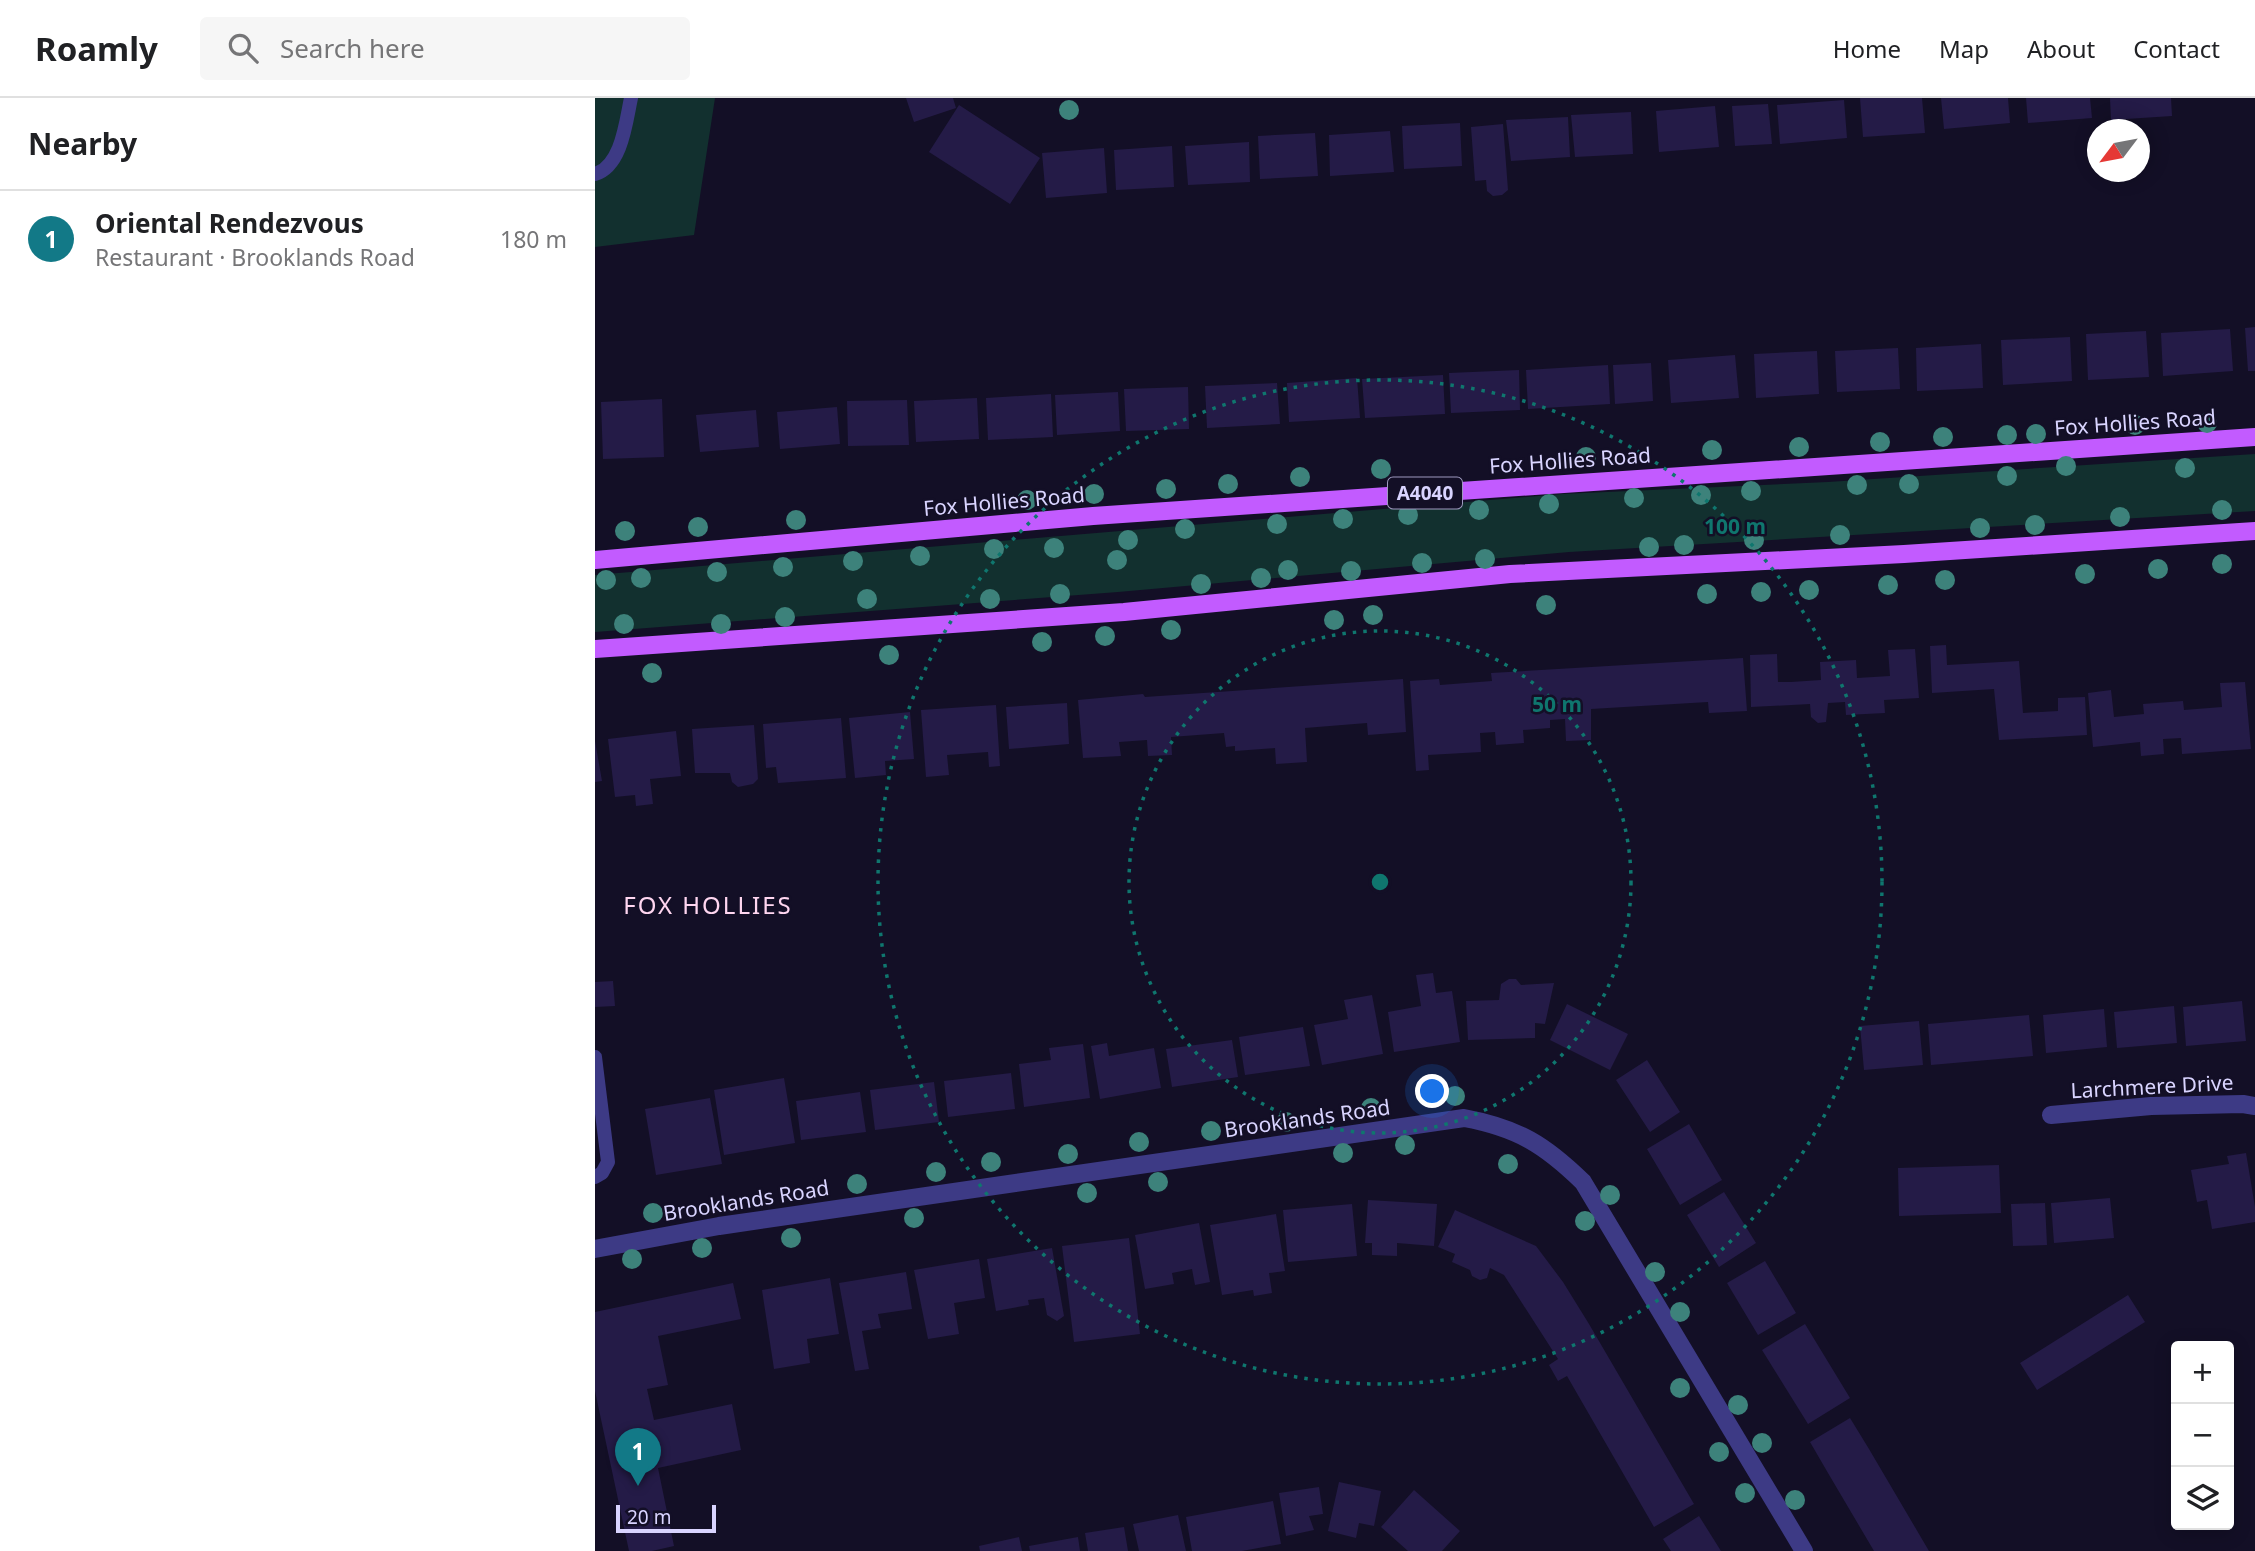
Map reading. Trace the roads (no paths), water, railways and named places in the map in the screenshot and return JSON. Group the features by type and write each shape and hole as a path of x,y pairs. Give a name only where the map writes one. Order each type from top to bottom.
{"main road":[{"name":"Fox Hollies Road","path":"595,560 1093,516 2255,437"},
{"path":"595,649 1124,612 1510,575 1904,554 2255,531"}],"street":[{"name":"Larchmere Drive","path":"2051,1115 2151,1106 2255,1106"},
{"name":"Brooklands Road","path":"595,1249 719,1226 1464,1118 1493,1123 1554,1154 1583,1182 1804,1551"}],"lane":[{"path":"595,174 601,172 619,152 631,98"},
{"path":"595,1057 608,1162 602,1173 595,1177"}],"place":[{"name":"Oriental Rendezvous","path":"638,1486"}],"district":[{"name":"FOX HOLLIES","path":"708,904"}]}
